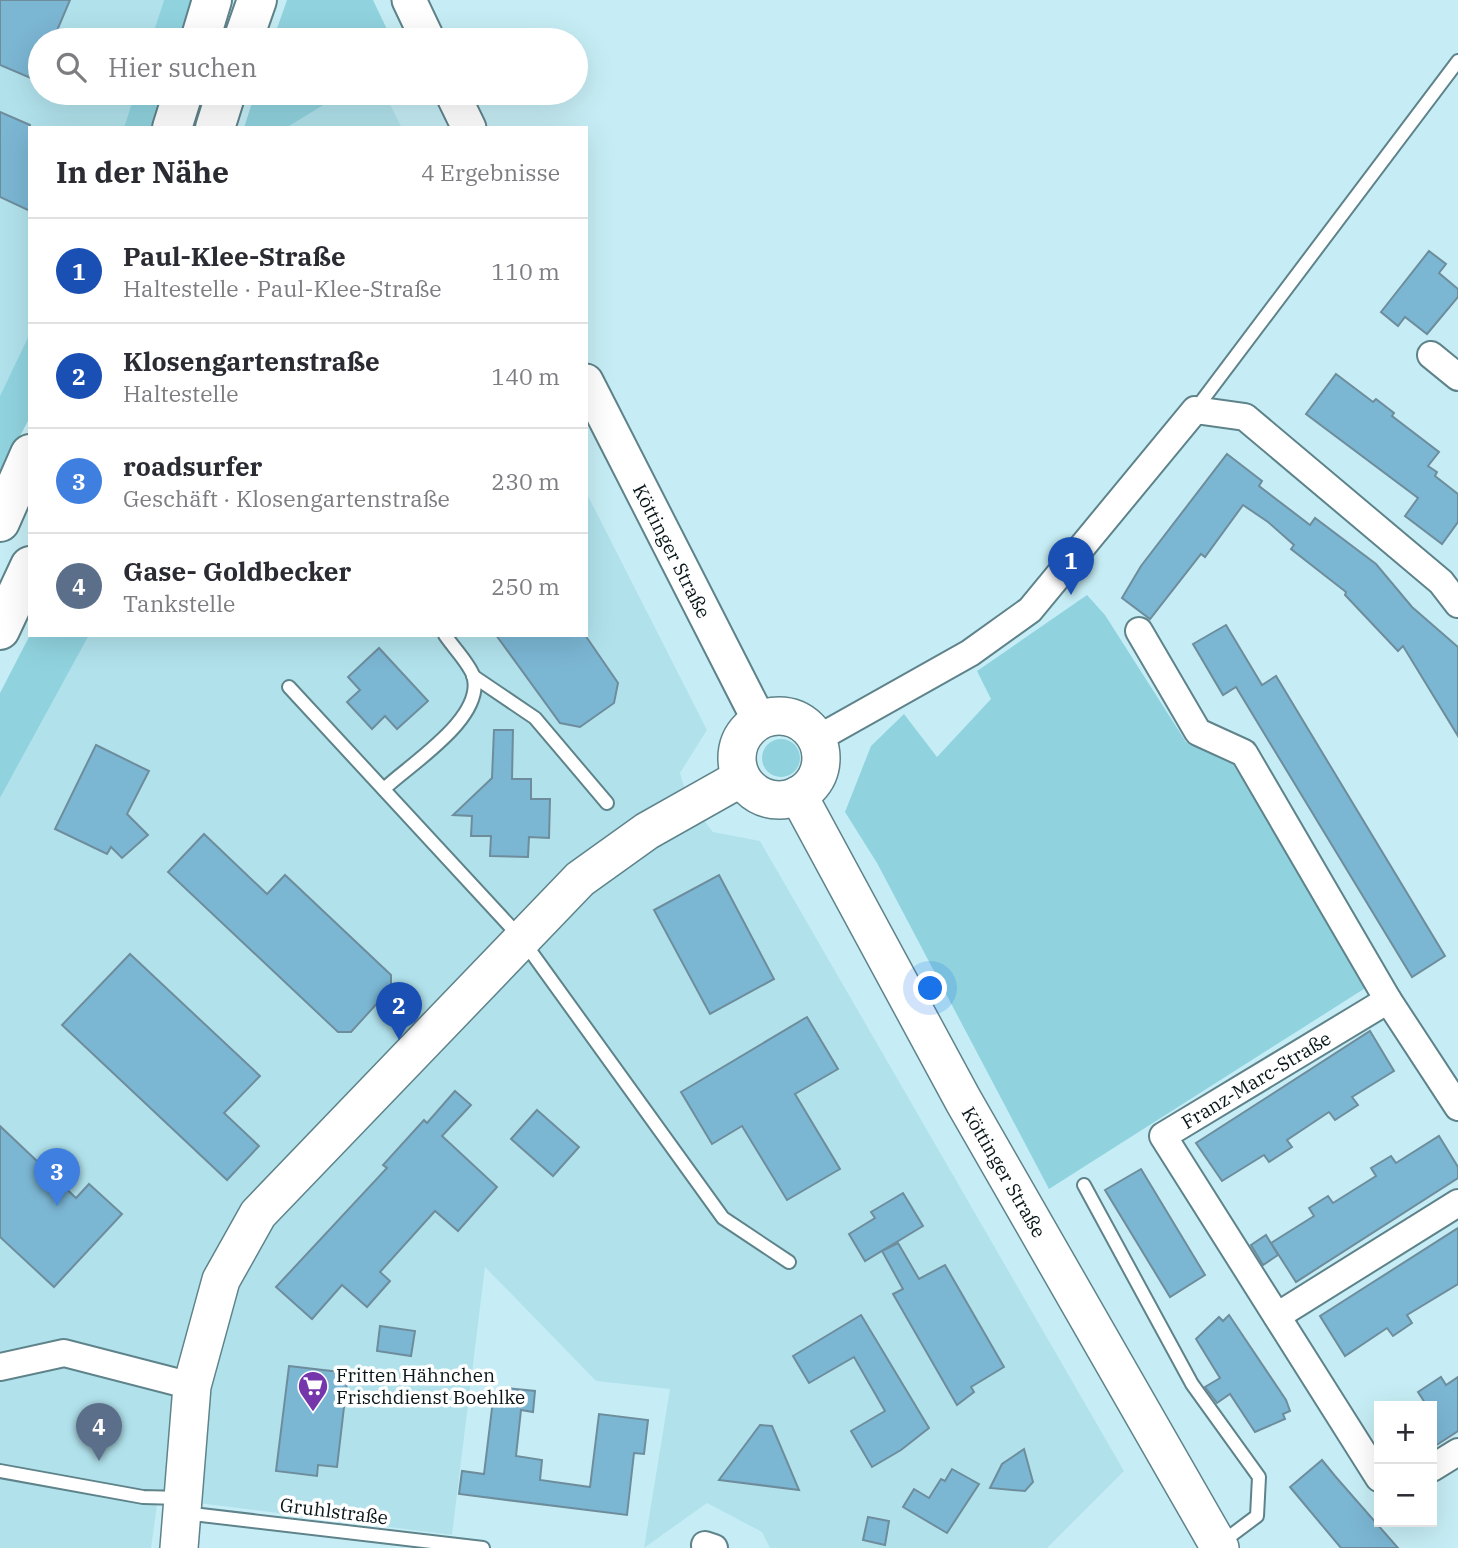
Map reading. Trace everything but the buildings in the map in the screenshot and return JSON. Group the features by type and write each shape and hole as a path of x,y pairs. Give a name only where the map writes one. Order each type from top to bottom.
{"main road":[{"path":"204,28 212,0"},
{"path":"247,28 257,0"},
{"path":"173,126 179,105"},
{"path":"216,126 222,105"},
{"path":"0,522 28,459"},
{"path":"0,630 28,570"},
{"path":"775,716 792,718 807,726 817,739 821,755 819,771 811,785 798,796 783,800 766,799 752,791 741,778 736,763 738,746 746,731 759,720 775,716"},
{"path":"180,1520 192,1386 221,1280 258,1214 580,879 647,831 741,778"},
{"name":"Köttinger Straße","path":"798,796 970,1112 1214,1547"}],"street":[{"path":"409,0 422,28"},
{"path":"457,105 467,126"},
{"path":"1431,355 1458,377"},
{"name":"Köttinger Straße","path":"588,385 759,720"},
{"path":"817,739 970,653 1030,610 1195,410 1245,417 1441,582 1458,604"},
{"path":"1139,631 1198,732 1244,753 1388,1000 1458,1107"},
{"name":"Franz-Marc-Straße","path":"1374,1470 1163,1136 1388,1000"},
{"path":"1277,1316 1458,1203"},
{"path":"0,1367 64,1353 192,1386"},
{"path":"1437,1465 1458,1451"}],"lane":[{"path":"1195,410 1458,61"},
{"path":"446,637 473,676 535,718 607,803"},
{"path":"384,789 461,722 471,706 473,676"},
{"path":"289,687 522,938 723,1218 789,1262"},
{"path":"1084,1185 1192,1384 1259,1477 1257,1516 1214,1547"},
{"name":"Gruhlstraße","path":"0,1471 143,1497 180,1520 483,1548"}],"shaded area":[{"path":"0,0 164,0 155,28 28,28 28,105 131,105 125,126 28,126 28,337 0,396"},
{"path":"164,0 193,0 184,28 155,28"},
{"path":"287,0 373,0 386,28 277,28"},
{"path":"131,105 160,105 153,126 125,126"},
{"path":"251,105 323,105 289,126 245,126"},
{"path":"323,105 390,105 401,126 289,126"},
{"path":"28,337 28,421 0,474 0,396"},
{"path":"588,496 707,730 680,773 688,800 713,832 760,841 1124,1471 1047,1548 770,1548 762,1532 707,1503 644,1548 670,1389 596,1381 485,1267 452,1535 158,1498 151,1548 0,1548 0,798 88,637 588,637"},
{"path":"1087,595 1105,615 1186,742 1233,764 1367,987 1049,1189 877,863 845,812 871,746 904,714 937,757 991,699 977,671"},
{"path":"29,637 88,637 0,798 0,693"},
{"path":"781,739 794,745 800,758 794,771 781,777 768,771 762,758 768,745"}],"place":[{"name":"Paul-Klee-Straße","path":"1071,595"},
{"name":"Klosengartenstraße","path":"399,1040"},
{"name":"roadsurfer","path":"57,1206"},
{"name":"Fritten Hähnchen Frischdienst Boehlke","path":"313,1413"},
{"name":"Gase- Goldbecker","path":"99,1461"}]}
